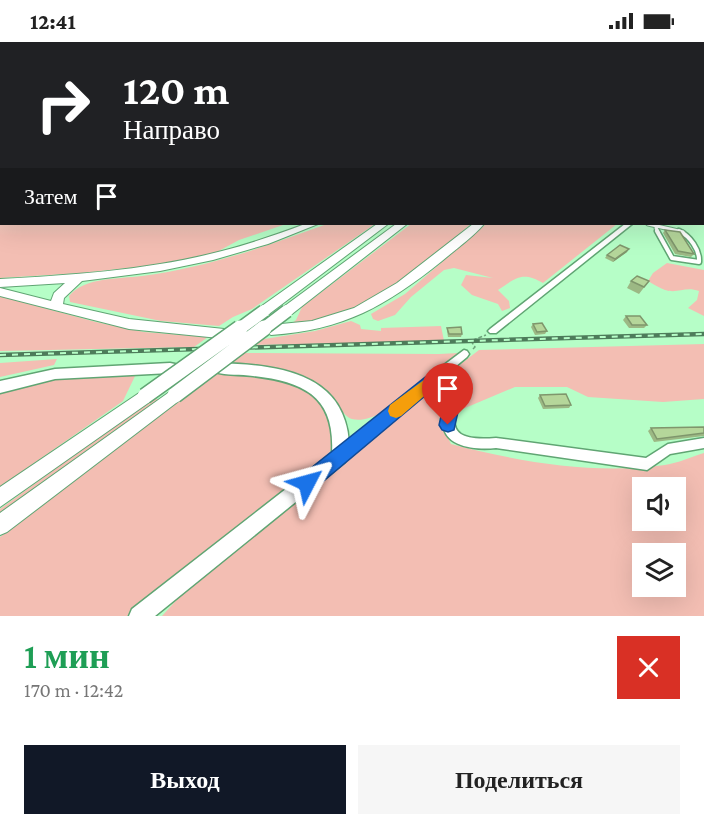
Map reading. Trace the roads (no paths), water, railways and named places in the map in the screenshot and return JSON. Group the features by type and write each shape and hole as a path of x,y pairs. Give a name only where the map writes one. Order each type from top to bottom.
{"main road":[{"path":"0,284 79,278 166,267 216,256 310,225"},
{"path":"0,498 264,311 381,225"},
{"path":"0,525 401,225"},
{"path":"271,330 313,326 360,310 386,296 418,274 478,225"},
{"path":"56,305 58,296 79,278"},
{"path":"0,292 100,318 147,327 219,333"}],"street":[{"path":"493,331 628,225"},
{"path":"139,616 340,457 464,354"},
{"path":"0,387 55,374 170,368"},
{"path":"220,368 255,370 290,377 320,394 334,410 340,427 340,457"},
{"path":"443,371 456,385 448,425 452,433 463,441 485,445 496,443 646,464 668,449 704,443"}],"lane":[{"path":"650,225 687,235 700,257 699,262 672,258 656,228"}],"railway":[{"path":"0,355 704,334"}]}
